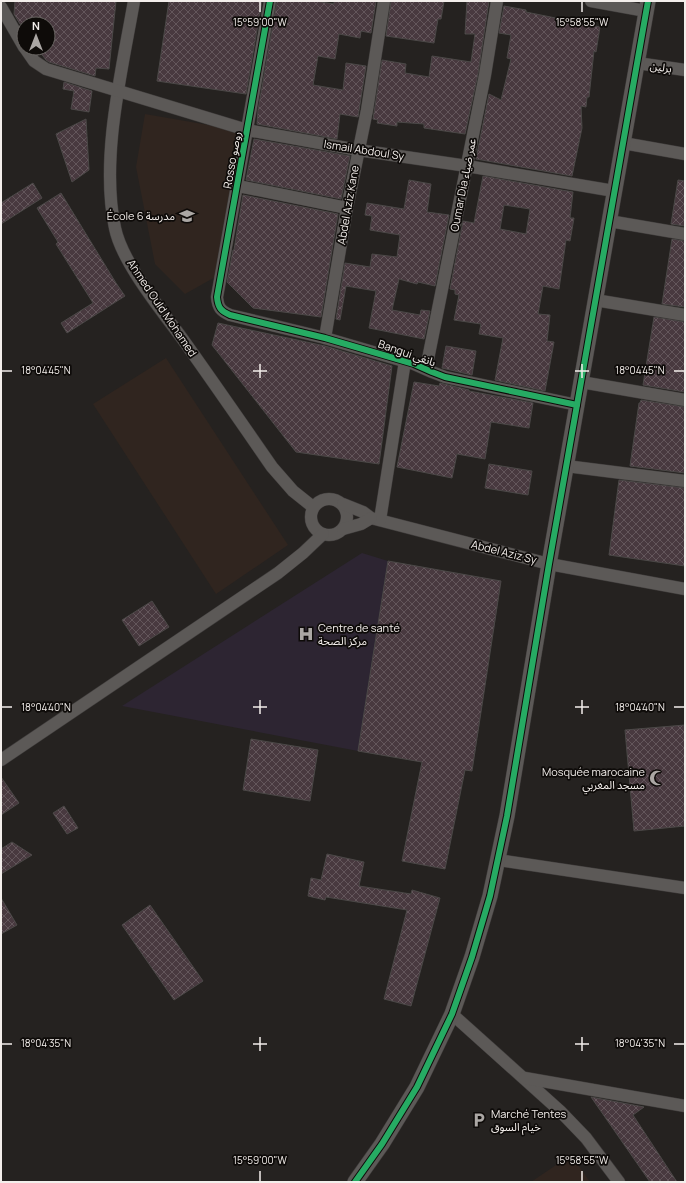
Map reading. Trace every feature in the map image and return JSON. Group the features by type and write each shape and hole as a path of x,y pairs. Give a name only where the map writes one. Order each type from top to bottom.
{"street":[{"name":"Ahmed Ould Mohamed","path":"134,1 113,129 111,181 114,223 120,243 131,265 153,298 272,467 293,491 313,507"},
{"name":"Rosso روصو","path":"230,315 220,310 217,297 270,1"},
{"name":"Abdel Aziz Kane","path":"325,338 347,208 367,110 384,1"},
{"name":"Oumar Dia عمر ضياء","path":"426,369 485,75 497,1"},
{"path":"355,1182 382,1144 417,1087 452,1014 472,956 490,896 507,816 549,564 647,6 591,1"},
{"name":"Ismail Abdoul Sy","path":"1,7 16,33"},
{"name":"Ismail Abdoul Sy","path":"30,56 34,61 46,69 247,130 358,150 467,166 614,191"},
{"name":"برلين","path":"637,63 685,70"},
{"path":"623,143 685,154"},
{"path":"238,186 347,208"},
{"path":"609,221 685,234"},
{"path":"595,300 685,315"},
{"name":"Bangui بانغي","path":"230,315 325,338 405,361 445,376 577,405"},
{"path":"343,529 346,525 348,514 343,504 331,498 318,502 313,507 311,520 313,526 323,534 334,534 343,529 376,519 405,361"},
{"path":"581,382 685,400"},
{"path":"566,466 685,481"},
{"name":"Abdel Aziz Sy","path":"343,504 376,519 549,564 685,589"},
{"path":"1,760 278,573 303,553 323,534"},
{"path":"498,860 685,888"},
{"path":"452,1014 560,1111 586,1138 619,1182"},
{"path":"525,1078 685,1106"}],"shaded area":[{"name":"École 6 مدرسة","path":"145,114 243,131 217,276 185,294 155,264 136,167"},
{"path":"166,358 288,545 216,594 93,404"},
{"name":"Centre de santé مركز الصحة","path":"362,553 388,561 358,751 122,706"},
{"path":"571,1155 590,1182 531,1182"}],"building":[{"path":"15,1 116,1 109,69 96,68 95,76 49,62 43,56 56,56 56,16 16,16 16,17 14,14"},
{"path":"169,1 262,1 246,94 157,81"},
{"path":"277,1 315,1 334,4 334,1 376,1 371,33 361,31 360,38 339,34 335,59 318,56 313,85 343,90 346,63 366,66 358,117 340,114 337,139 257,124 258,110"},
{"path":"391,1 444,1 441,19 438,19 434,43 386,36"},
{"path":"467,1 489,1 478,74 465,134 424,128 424,124 397,122 397,126 377,123 378,120 373,119 382,60 406,64 405,73 429,77 432,56 471,62 475,34 465,34"},
{"path":"504,6 600,27 596,52 594,51 589,97 587,97 586,107 581,106 582,128 572,176 476,159 489,94 501,100 511,59 507,58 511,35 499,33"},
{"path":"64,82 92,91 89,112 71,109 74,91 63,89"},
{"path":"86,119 89,170 72,182 56,134"},
{"path":"254,139 350,156 341,199 246,180"},
{"path":"483,176 573,192 570,218 574,218 570,241 566,240 559,289 543,286 538,314 550,315 547,341 554,342 545,391 495,380 503,338 479,334 481,324 454,320 459,295 455,294 455,290 450,289 463,221 474,223","holes":["504,205 530,209 526,234 500,229"]},
{"path":"409,180 431,184 427,212 449,215 435,286 418,282 417,284 399,279 392,310 420,315 421,310 430,311 424,339 369,328 376,291 346,286 340,320 336,319 345,263 370,267 372,254 397,257 400,235 370,230 372,216 365,215 367,203 404,209"},
{"path":"678,180 685,181 685,226 671,224"},
{"path":"33,183 42,198 1,224 1,203"},
{"path":"61,193 125,296 67,333 61,323 93,303 56,244 58,242 37,208"},
{"path":"243,195 338,214 321,317 253,308 227,282"},
{"path":"672,239 685,241 685,307 662,304"},
{"path":"654,317 685,322 685,392 643,385"},
{"path":"218,323 325,346 392,366 379,464 296,452 212,345"},
{"path":"446,346 476,351 472,375 442,368"},
{"path":"414,382 439,386 440,383 469,391 533,403 529,428 491,422 485,459 457,454 452,478 397,467"},
{"path":"641,400 685,407 685,473 630,466 639,403"},
{"path":"489,464 532,471 528,495 485,488"},
{"path":"619,480 685,488 685,566 609,555"},
{"path":"388,561 501,581 472,771 465,770 445,869 402,861 422,762 358,751"},
{"path":"152,601 169,627 139,646 122,620"},
{"name":"Mosquée marocaine مسجد المغربي","path":"685,725 685,826 634,831 625,730"},
{"path":"251,739 318,750 310,801 243,790"},
{"path":"1,777 19,803 1,815"},
{"path":"64,806 78,828 67,834 53,813"},
{"path":"12,842 32,855 1,874 1,849"},
{"path":"327,854 364,862 359,886 411,894 412,890 440,898 411,1006 384,999 407,910 326,897 325,900 308,896 311,878 321,880"},
{"path":"1,898 17,925 1,934"},
{"path":"150,905 203,981 174,1000 122,925"},
{"path":"591,1097 644,1107 633,1115 677,1182 650,1182"}],"cycle path":[{"path":"270,1 217,297 220,309 230,315 325,338 414,364 445,377 577,405"},
{"path":"355,1182 382,1144 417,1087 452,1014 472,957 490,896 507,816 549,564 648,1"}],"place":[{"name":"École 6 مدرسة","path":"187,216"},
{"name":"Centre de santé مركز الصحة","path":"306,634"},
{"name":"Mosquée marocaine مسجد المغربي","path":"657,778"},
{"name":"Marché Tentes خيام السوق","path":"479,1120"}]}
